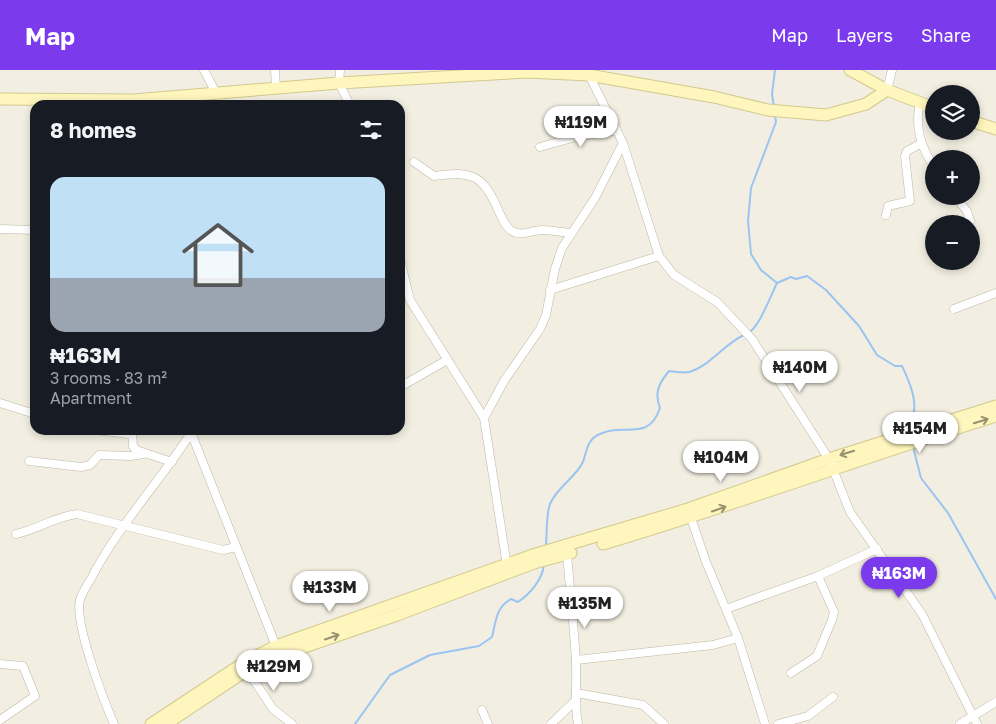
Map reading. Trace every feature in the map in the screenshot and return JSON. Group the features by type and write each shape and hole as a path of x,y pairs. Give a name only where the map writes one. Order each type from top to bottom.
{"main road":[{"path":"850,70 887,90 925,104"},
{"path":"152,100 339,83 573,71 714,97 768,110 826,115 844,112 866,104 887,90"},
{"path":"0,99 45,100"},
{"path":"980,124 996,129"},
{"path":"166,724 247,670 507,566 691,518 833,470 896,443 996,406"},
{"path":"932,431 996,416"},
{"path":"555,554 567,554 829,459 896,443"},
{"path":"150,724 245,662 276,646 395,610 535,559"}],"street":[{"path":"204,70 216,93"},
{"path":"275,70 276,88"},
{"path":"340,70 339,83 348,100"},
{"path":"887,90 892,70"},
{"path":"589,74 623,143 659,256 674,275 717,302 738,322 752,339 829,459 850,512 922,614 977,724"},
{"path":"920,102 917,118 922,143 926,150"},
{"path":"540,147 576,137 617,130"},
{"path":"484,418 504,381 540,329 546,315 550,290 562,248 570,233 595,198 623,143"},
{"path":"886,215 888,206 910,200 905,156 907,151 922,143"},
{"path":"414,162 434,176 458,172 471,175 484,183 490,190 505,226 512,231 520,234 541,230 570,233"},
{"path":"0,228 30,230"},
{"path":"550,290 659,256"},
{"path":"405,280 410,300 484,418 507,566"},
{"path":"954,309 996,293"},
{"path":"405,302 410,300"},
{"path":"405,383 448,360"},
{"path":"0,404 30,413"},
{"path":"132,435 132,446 144,454 172,462"},
{"path":"114,724 103,699 80,621 79,601 123,525 172,462 188,435"},
{"path":"192,435 276,646"},
{"path":"29,461 81,466 90,464 100,455 130,456 144,454"},
{"path":"16,534 35,529 61,516 77,514 223,550 236,547"},
{"path":"691,518 706,562 738,638 765,724"},
{"path":"726,609 818,576 877,549"},
{"path":"567,554 576,660 576,693 574,702 578,724"},
{"path":"791,673 817,656 832,620 834,612 818,576"},
{"path":"576,660 713,645 738,638"},
{"path":"0,664 23,666 35,696 0,720"},
{"path":"247,670 273,709 292,724"},
{"path":"576,693 644,705 664,724"},
{"path":"778,724 808,716 833,697"},
{"path":"551,724 574,702"},
{"path":"960,724 996,702"},
{"path":"482,710 488,724"}],"waterway":[{"path":"774,107 772,94 775,70"},
{"path":"775,115 776,122 751,188 748,221 751,254 761,270 777,283 791,277 796,279 807,276 826,290 859,326 877,355 895,366 902,366 914,399 914,411 910,422 910,430"},
{"path":"748,333 761,318 777,283"},
{"path":"546,545 547,519 550,504 557,492 580,467 592,439 609,431 634,430 649,425 655,419 660,408 657,398 659,388 669,371 689,372 697,369 744,335"},
{"path":"913,447 921,478 948,513 996,599"},
{"path":"355,724 390,675 430,655 479,646 492,637 499,610 511,599 518,602 527,595 538,581 544,565"}]}
